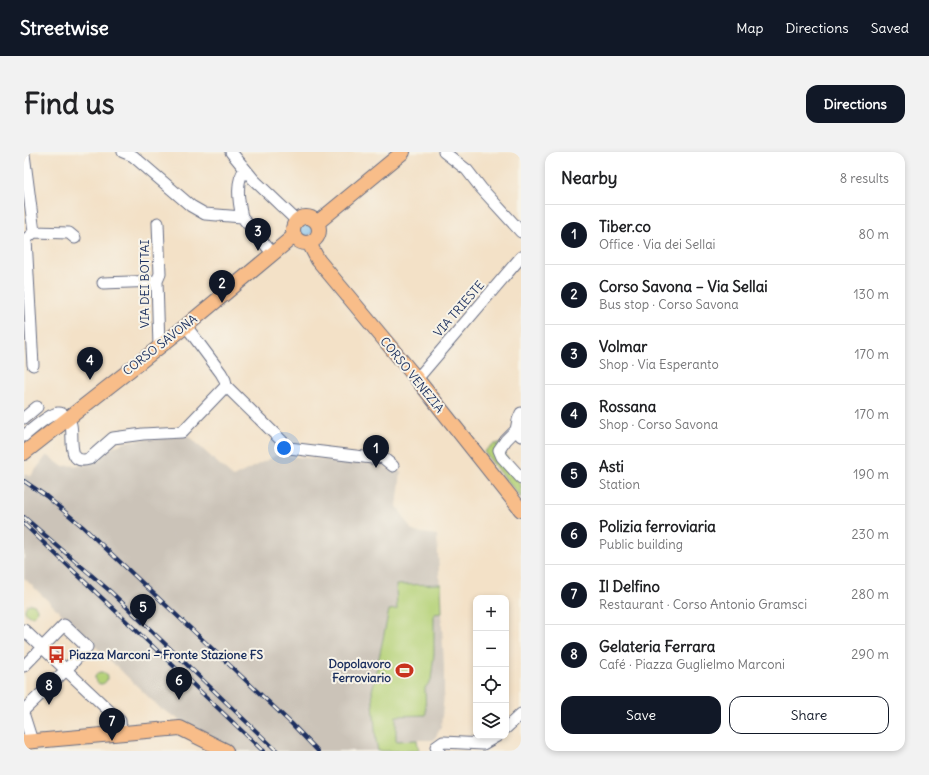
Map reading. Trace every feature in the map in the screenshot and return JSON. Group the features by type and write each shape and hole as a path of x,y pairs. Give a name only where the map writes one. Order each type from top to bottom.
{"main road":[{"path":"317,223 403,152"},
{"path":"307,217 317,223 319,230 318,234 316,238 309,242 300,242 294,236 292,228 296,220 307,217"},
{"name":"CORSO SAVONA","path":"24,453 186,326 294,236"},
{"name":"CORSO VENEZIA","path":"309,242 318,260 417,379 504,490 520,508"},
{"path":"29,743 180,728 226,751"}],"street":[{"path":"123,152 133,156 191,206 205,214 242,217"},
{"path":"231,152 269,196 296,220"},
{"path":"444,152 468,170 481,188 521,232"},
{"path":"24,154 33,365"},
{"path":"245,170 240,176 238,201 242,217 273,254"},
{"name":"VIA DEI BOTTAI","path":"158,223 160,274 157,281 160,346"},
{"path":"28,237 69,233 75,238"},
{"name":"VIA TRIESTE","path":"417,379 521,257"},
{"path":"103,283 157,281"},
{"path":"186,326 221,373 225,380 226,386 289,448 372,458 382,456 393,466"},
{"path":"24,436 50,416 58,413 63,414 71,424 72,450 78,458 86,460 113,438 143,434 182,432 226,386"},
{"path":"24,418 37,407"},
{"path":"521,413 518,420 518,433 506,440 499,450 502,456 521,478"},
{"path":"24,666 64,625 87,647 66,670 24,710"},
{"path":"24,630 120,721 121,733"},
{"path":"509,725 521,714"},
{"path":"24,716 29,743"},
{"path":"441,746 483,744 491,739"}],"shaded area":[{"path":"186,434 233,477 277,455 369,464 378,461 390,470 401,472 397,506 411,529 415,532 437,535 444,665 444,694 441,727 434,740 417,740 419,751 233,751 160,708 24,578 24,473 30,477 47,455 62,466 86,465 100,458 113,447 129,441 183,436"}],"green space":[{"path":"499,443 521,485 521,498 484,452 492,445"},
{"name":"Dopolavoro Ferroviario","path":"441,584 442,613 434,614 434,654 431,680 425,688 426,715 396,716 396,741 417,740 419,751 378,751 372,691 389,610 397,609 396,585"},
{"path":"29,604 33,604 37,610 33,616 29,616 25,612 25,608"},
{"path":"99,672 103,672 107,678 103,684 99,684 95,680 95,676"}],"water":[{"path":"303,222 309,222 313,226 313,232 309,236 303,236 299,232 299,226"}],"railway":[{"path":"24,481 46,496 83,527 292,724 318,751"},
{"path":"24,517 111,592 277,751"},
{"path":"24,524 263,751"}],"place":[{"name":"Volmar","path":"258,251"},
{"name":"Corso Savona – Via Sellai","path":"222,303"},
{"name":"Rossana","path":"90,380"},
{"name":"Tiber.co","path":"376,468"},
{"name":"Asti","path":"143,627"},
{"name":"Piazza Marconi – Fronte Stazione FS","path":"56,655"},
{"name":"Dopolavoro Ferroviario","path":"404,671"},
{"name":"Polizia ferroviaria","path":"179,700"},
{"name":"Gelateria Ferrara","path":"49,705"},
{"name":"Il Delfino","path":"112,741"}]}
